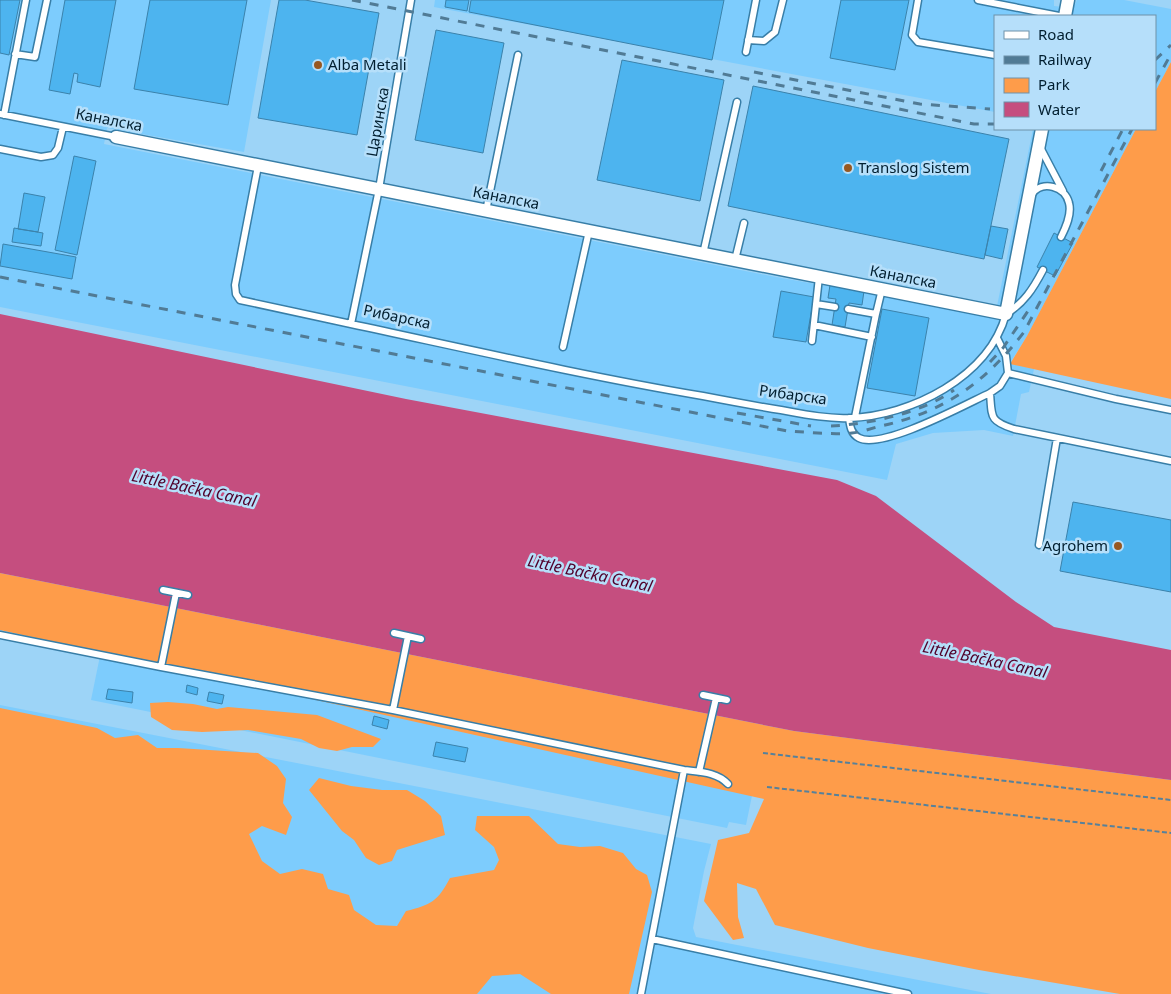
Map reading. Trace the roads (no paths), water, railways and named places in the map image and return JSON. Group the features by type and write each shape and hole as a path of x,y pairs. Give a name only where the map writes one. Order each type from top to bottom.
{"street":[{"path":"1065,15 1068,0"},
{"name":"Рибарска","path":"1006,314 1041,134"},
{"name":"Каналска","path":"116,138 1006,314"}],"lane":[{"path":"2,115 26,0"},
{"path":"15,54 35,57 47,0"},
{"name":"Царинска","path":"351,324 379,189 411,0"},
{"path":"746,52 756,0"},
{"path":"748,40 764,41 770,38 775,32 782,0"},
{"path":"918,0 912,35 918,42 994,55"},
{"path":"978,0 1054,15"},
{"path":"486,211 518,55"},
{"path":"703,254 737,102"},
{"name":"Каналска","path":"2,115 116,138"},
{"path":"0,149 41,157 53,155 58,148 62,127"},
{"path":"1041,134 1042,152 1069,202 1070,214 1061,237"},
{"name":"Рибарска","path":"258,166 235,285 236,294 240,300 612,380 810,415 852,418 885,412 925,399 945,388 976,365 998,338 1006,314"},
{"path":"1028,199 1035,189 1046,186 1057,187 1065,194"},
{"path":"735,260 744,223"},
{"path":"563,347 589,231"},
{"path":"1006,314 1018,307 1032,292 1043,270"},
{"path":"812,340 819,277"},
{"path":"882,289 852,418 852,433 860,439 874,439 912,430 1000,386 1008,373 1006,356 998,338"},
{"path":"816,304 835,307"},
{"path":"848,309 876,314"},
{"path":"814,325 872,337"},
{"path":"1008,373 1171,410"},
{"path":"990,392 992,414 994,419 1000,424 1014,429 1171,461"},
{"path":"1039,545 1057,438"},
{"path":"163,590 188,595"},
{"path":"161,667 176,593"},
{"path":"394,633 421,638"},
{"path":"0,635 393,710 716,775 728,784"},
{"path":"393,710 408,636"},
{"path":"703,695 727,700"},
{"path":"699,772 716,698"},
{"path":"641,994 684,770"},
{"path":"652,939 889,992 908,994"}],"water":[{"name":"Little Bačka Canal","path":"0,314 406,399 837,480 876,496 1016,602 1054,627 1171,650 1171,780 794,731 0,573"}],"railway":[{"path":"352,0 974,124 994,124"},
{"path":"1156,59 1171,45"},
{"path":"1156,81 1171,54"},
{"path":"754,72 920,104 990,109"},
{"path":"1101,171 1122,130"},
{"path":"0,277 787,431 827,434 852,433 904,420 944,404 978,380 1009,350 1024,332 1131,130"},
{"path":"990,362 1003,348 1030,308"},
{"path":"831,426 862,423 895,416 927,405 954,390"},
{"path":"737,413 811,426"}],"place":[{"name":"Alba Metali","path":"318,65"},
{"name":"Translog Sistem","path":"848,168"},
{"name":"Agrohem","path":"1118,546"}]}
